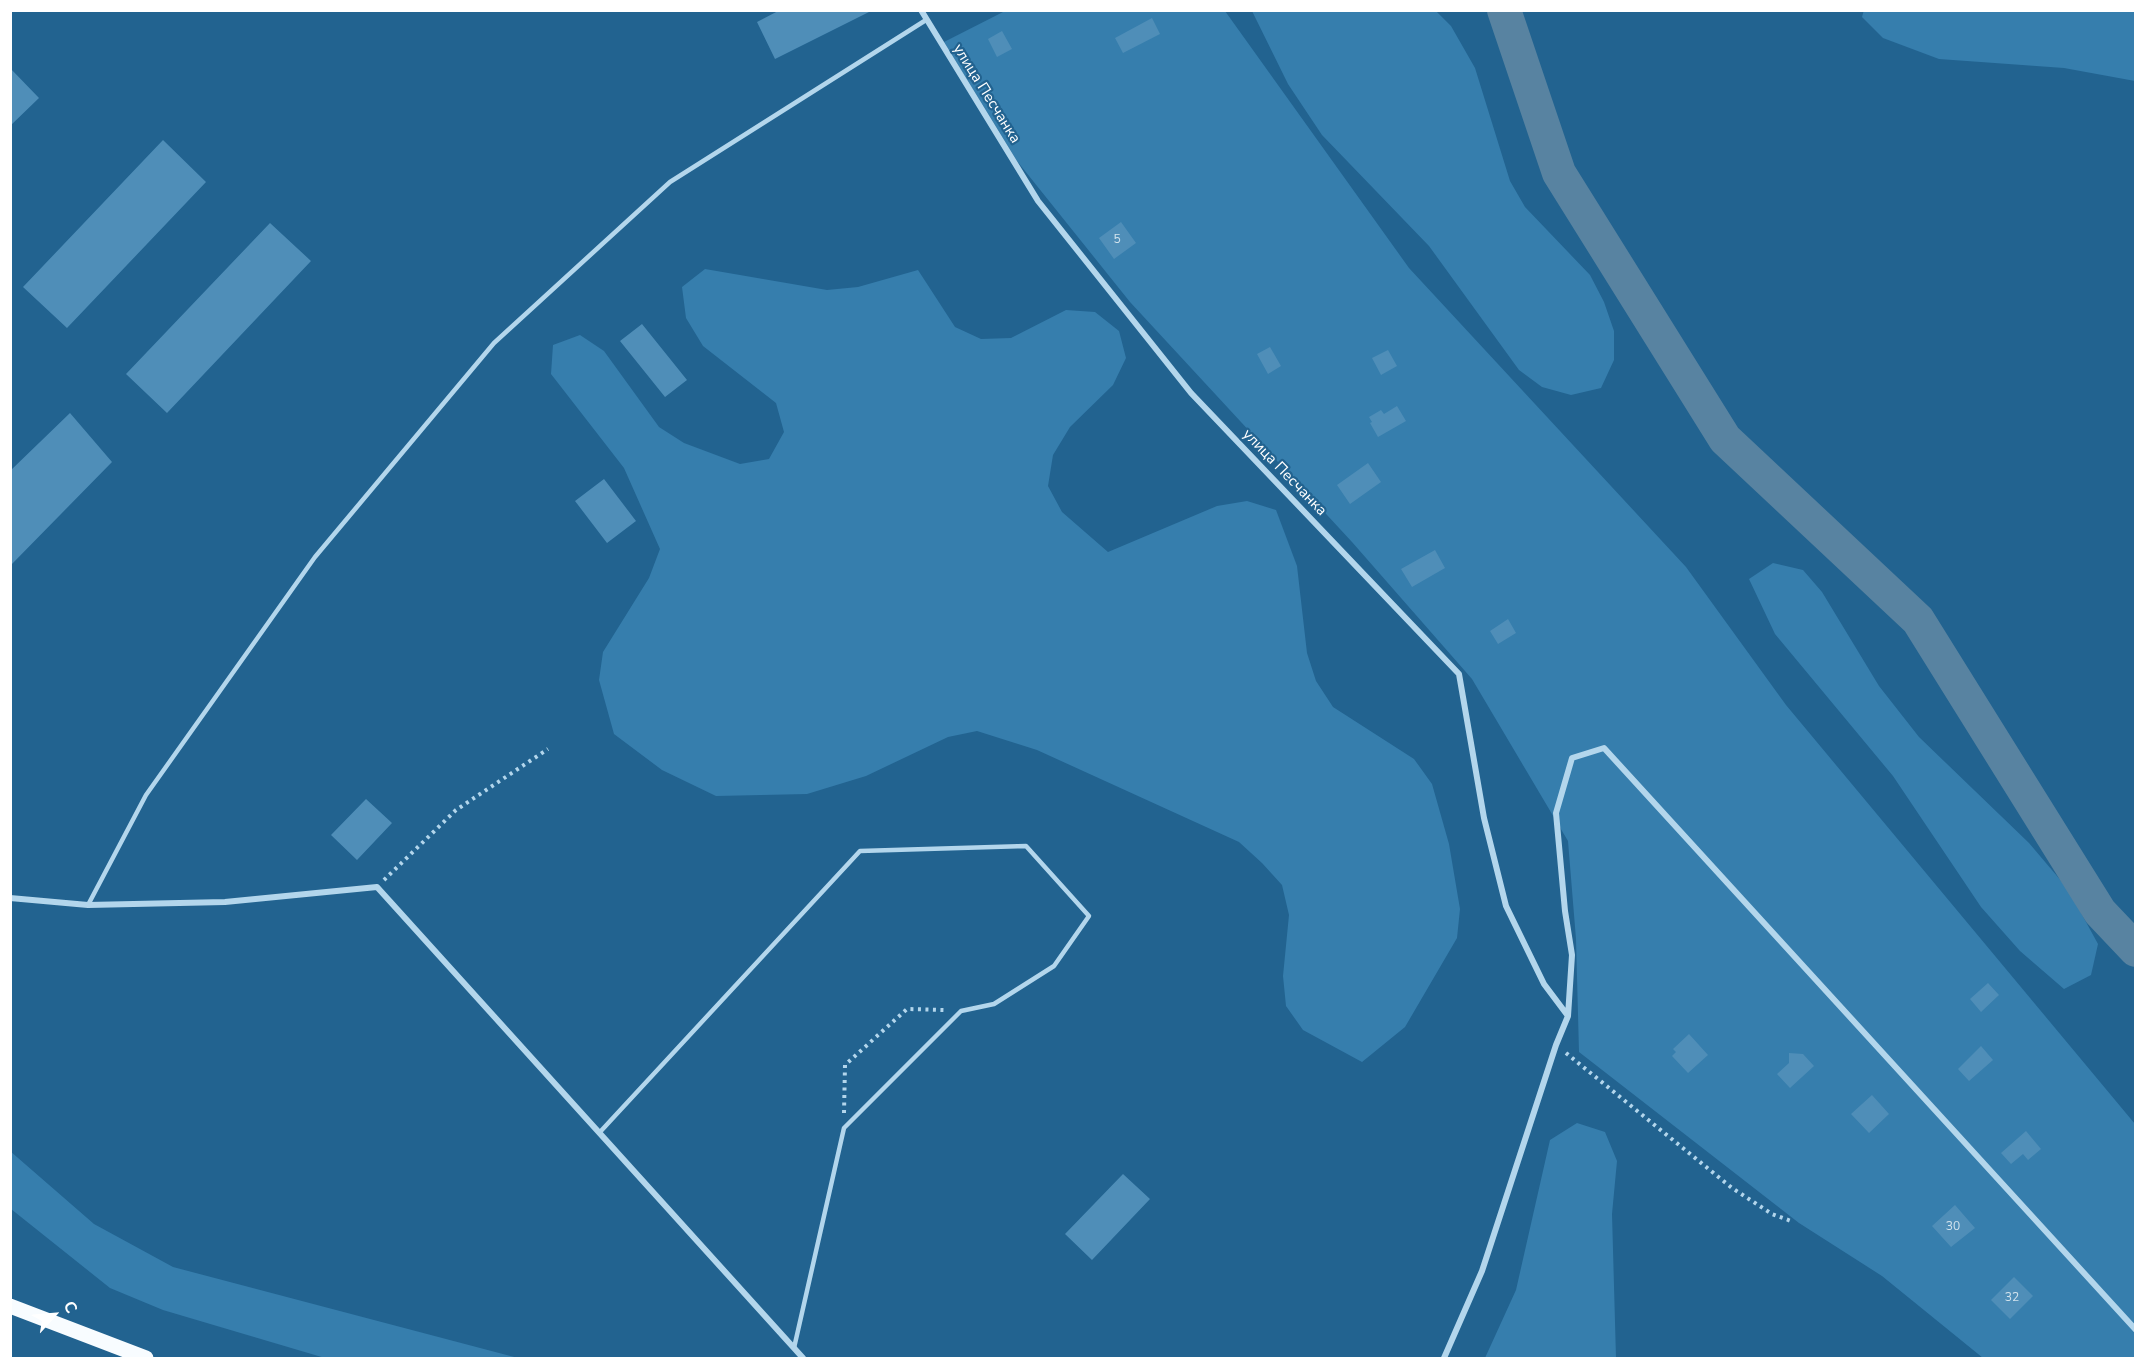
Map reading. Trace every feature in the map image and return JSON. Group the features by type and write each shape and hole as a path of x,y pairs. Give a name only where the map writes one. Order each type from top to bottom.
{"main road":[{"path":"10,1306 146,1359"}],"street":[{"name":"улица Песчанка","path":"921,10 1038,201 1184,384 1459,674 1484,818 1506,906 1544,984 1568,1016"},
{"path":"1444,1359 1482,1271 1556,1045 1568,1016 1572,955 1565,911 1556,813 1572,758 1604,748 2136,1330"},
{"path":"10,898 88,905 225,902 377,887 803,1359"}],"lane":[{"path":"88,905 146,795 315,557 494,344 670,182 926,20"},
{"path":"600,1132 860,851 1026,846 1089,916 1054,966 994,1004 961,1011 844,1128 794,1348"}],"path":[{"path":"377,887 456,810 548,749"},
{"path":"844,1128 845,1065 907,1008 961,1011"},
{"path":"1556,1045 1732,1188 1772,1214 1791,1221"}],"shaded area":[{"path":"1864,10 2135,11 2135,81 2064,68 1939,59 1883,38 1862,17"},
{"path":"1005,11 1225,11 1409,268 1686,567 1786,705 2135,1124 2135,1358 1983,1358 1882,1276 1799,1223 1579,1052 1576,939 1568,841 1472,679 1352,542 1130,302 1017,161 944,42"},
{"path":"1252,11 1436,11 1451,26 1475,68 1510,181 1525,207 1590,275 1604,302 1614,331 1614,360 1601,388 1571,395 1542,387 1519,370 1429,246 1322,135 1288,84"},
{"path":"705,269 827,290 858,287 918,270 955,327 981,339 1011,338 1066,310 1095,312 1119,331 1126,358 1113,385 1070,427 1053,455 1048,486 1062,512 1108,552 1217,506 1247,501 1276,510 1297,566 1307,653 1316,681 1333,707 1414,759 1432,784 1449,844 1460,909 1457,938 1405,1027 1362,1062 1303,1030 1286,1006 1283,976 1289,915 1282,885 1262,863 1239,842 1037,750 977,731 948,737 866,776 807,794 716,796 662,770 614,734 599,680 603,652 649,578 660,549 624,468 551,374 553,345 580,335 604,351 659,427 684,443 740,464 769,459 784,432 776,403 703,346 686,318 682,287"},
{"path":"1773,563 1803,570 1822,592 1879,686 1919,737 2029,843 2068,889 2098,944 2091,975 2064,989 2020,951 1981,907 1893,776 1775,634 1749,579"},
{"path":"1577,1123 1605,1132 1617,1161 1612,1214 1616,1358 1485,1358 1516,1290 1550,1140"},
{"path":"10,1151 94,1224 173,1267 518,1358 325,1358 163,1310 110,1288 11,1209"}],"building":[{"path":"780,10 873,10 775,59 757,22"},
{"path":"1152,18 1160,34 1123,53 1115,38"},
{"path":"1002,31 1012,49 997,57 988,39"},
{"path":"10,68 39,98 10,126"},
{"path":"163,140 206,182 67,328 23,287"},
{"path":"1121,222 1136,243 1114,259 1099,238"},
{"path":"270,223 311,261 167,413 126,374"},
{"path":"642,324 687,380 665,397 620,341"},
{"path":"1270,347 1281,366 1268,374 1257,354"},
{"path":"1388,350 1397,366 1381,375 1372,358"},
{"path":"1397,406 1406,421 1378,437 1369,417 1381,410 1384,414"},
{"path":"70,413 112,462 10,566 10,471"},
{"path":"1368,463 1381,482 1350,504 1337,485"},
{"path":"604,479 636,521 607,543 575,501"},
{"path":"1435,550 1445,568 1412,587 1401,569"},
{"path":"1508,619 1516,633 1498,644 1490,631"},
{"path":"366,799 392,823 357,860 331,835"},
{"path":"1988,983 1999,995 1981,1012 1970,999"},
{"path":"1689,1034 1708,1055 1688,1073 1672,1056 1676,1052 1673,1049"},
{"path":"1981,1046 1993,1060 1969,1081 1958,1069"},
{"path":"1789,1053 1803,1054 1814,1066 1790,1088 1777,1074 1789,1063"},
{"path":"1872,1095 1889,1114 1869,1133 1851,1114"},
{"path":"2026,1131 2041,1149 2028,1160 2023,1154 2011,1164 2001,1153"},
{"path":"1123,1174 1150,1199 1092,1260 1065,1234"},
{"path":"1955,1205 1975,1228 1951,1247 1932,1226"},
{"path":"2014,1277 2033,1296 2010,1319 1991,1300"}],"waterway":[{"path":"1504,10 1559,173 1725,439 1918,620 2100,912 2136,950"}]}
